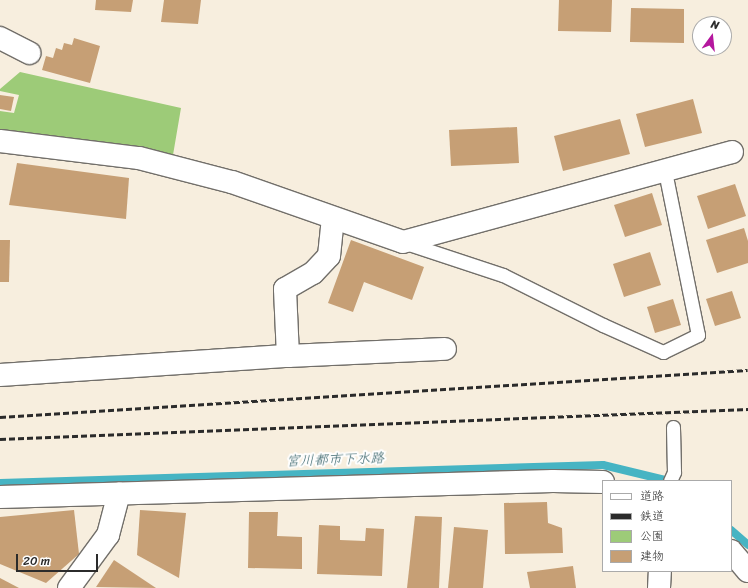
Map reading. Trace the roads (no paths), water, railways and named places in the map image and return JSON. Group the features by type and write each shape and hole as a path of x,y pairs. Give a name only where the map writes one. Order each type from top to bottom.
{"street":[{"path":"0,38 29,53"},
{"path":"0,142 139,158 232,182 403,242 732,152"},
{"path":"288,356 285,289 313,273 329,256 333,218"},
{"path":"0,375 288,356 446,349"},
{"path":"0,497 602,482"},
{"path":"69,588 108,535 119,493"},
{"path":"732,552 748,571"},
{"path":"659,588 660,572"}],"lane":[{"path":"403,242 504,275 602,325 663,352 698,335 665,171"},
{"path":"670,480 674,472 673,427"}],"waterway":[{"name":"宮川都市下水路","path":"0,483 603,465 665,480"},
{"name":"宮川都市下水路","path":"732,531 748,545"}],"railway":[{"path":"0,417 748,370"},
{"path":"0,439 748,409"}]}
